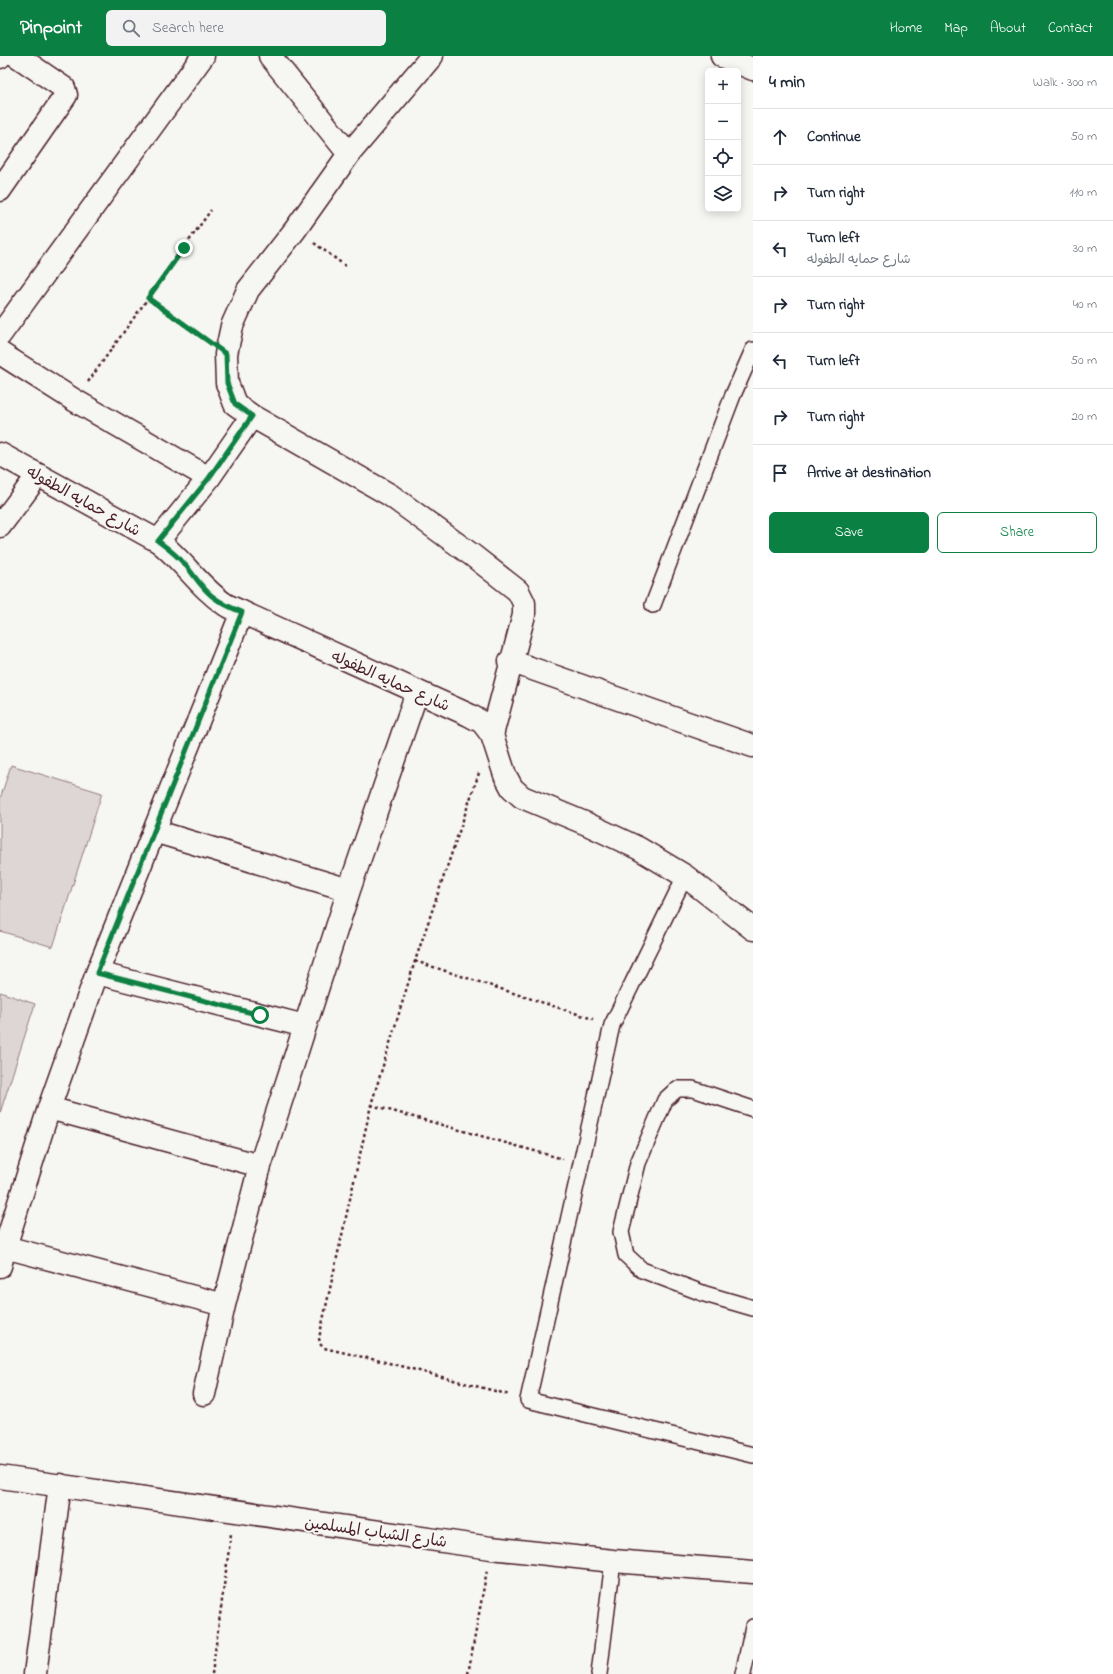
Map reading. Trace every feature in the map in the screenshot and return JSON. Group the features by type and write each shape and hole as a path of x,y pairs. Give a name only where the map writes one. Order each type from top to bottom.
{"street":[{"path":"0,190 66,95 64,88 17,56"},
{"path":"0,335 203,56"},
{"path":"270,56 349,154"},
{"path":"432,56 349,154 295,230 248,290 232,326 226,354 227,383 235,404 252,416 390,496 472,555 518,591 524,603 524,615 510,661 492,735"},
{"path":"722,56 753,68"},
{"path":"0,353 74,400 209,478"},
{"path":"158,541 209,478 252,416"},
{"name":"شارع حمايه الطفوله","path":"0,454 158,541 174,553 188,567 199,583 212,596 226,605 470,715 482,722 492,735 505,776 512,788 522,797 587,824 638,848 685,876 753,929"},
{"path":"0,526 38,475"},
{"path":"224,1305 2,1256 49,1108 97,973 242,612"},
{"path":"510,661 753,746"},
{"path":"204,1394 224,1305 260,1166 349,890 417,692"},
{"path":"154,831 349,890"},
{"path":"97,973 305,1026"},
{"path":"49,1108 260,1166"},
{"name":"شارع الشباب المسلمين","path":"0,1477 491,1548 613,1561 753,1572"},
{"path":"35,1674 60,1485"}],"lane":[{"path":"653,605 734,395 753,350"},
{"path":"685,876 612,1025 528,1400 753,1456"},
{"path":"753,1109 693,1089 677,1089 665,1100 638,1163 621,1232 626,1255 642,1270 705,1294 753,1308"},
{"path":"599,1674 613,1561"},
{"path":"743,1674 753,1627"}],"path":[{"path":"74,400 211,210"},
{"path":"295,230 347,267"},
{"path":"148,298 226,354"},
{"path":"479,772 414,961 371,1105 319,1338 320,1344 324,1348 389,1363 528,1400"},
{"path":"414,961 612,1025"},
{"path":"371,1105 580,1164"},
{"path":"212,1674 234,1511"},
{"path":"468,1674 491,1548"}],"shaded area":[{"path":"11,765 102,793 53,947 0,931 0,799"},
{"path":"0,992 35,1004 0,1113"}],"route":[{"path":"184,248 148,298 226,354 227,383 235,404 252,416 209,478 158,541 174,553 188,567 199,583 212,596 226,605 242,612 97,973 260,1015"}]}
